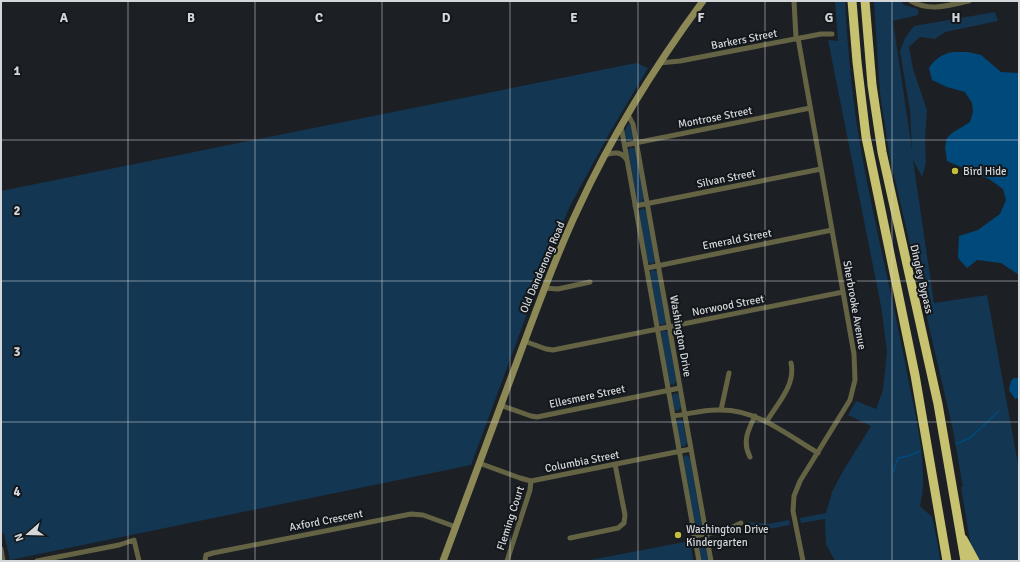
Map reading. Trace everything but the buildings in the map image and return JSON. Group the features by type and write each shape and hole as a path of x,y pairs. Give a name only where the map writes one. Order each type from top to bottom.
{"highway":[{"path":"852,1 857,62 866,137 915,375 946,560"},
{"name":"Dingley Bypass","path":"865,1 872,84 882,152 938,404 965,561"},
{"path":"960,534 975,561"}],"main road":[{"name":"Old Dandenong Road","path":"443,561 544,288 578,208 621,126 659,63 703,1"}],"street":[{"name":"Sherbrooke Avenue","path":"794,1 797,38 855,361 853,393 847,407 797,486 793,502 794,516 803,561"},
{"path":"911,1 923,7 935,8 969,1"},
{"name":"Barkers Street","path":"659,63 683,61 824,33 832,34"},
{"name":"Montrose Street","path":"625,145 810,108"},
{"name":"Washington Drive","path":"628,115 633,124 711,561"},
{"name":"Washington Drive","path":"621,126 699,561"},
{"path":"605,155 618,152 624,155 627,160"},
{"name":"Silvan Street","path":"636,206 821,169"},
{"name":"Emerald Street","path":"646,268 832,230"},
{"path":"544,288 554,289 590,282"},
{"name":"Norwood Street","path":"524,342 551,350 843,292"},
{"path":"767,421 790,384 792,375 790,363"},
{"path":"721,410 729,373"},
{"name":"Ellesmere Street","path":"500,405 537,417 680,388"},
{"path":"673,416 706,410 721,410 755,416 767,421 818,453"},
{"path":"750,457 746,450 746,439 755,416"},
{"name":"Columbia Street","path":"479,463 531,481 691,449"},
{"path":"570,538 618,528 624,523 625,515 615,464"},
{"name":"Fleming Court","path":"507,561 530,490 531,481"},
{"name":"Axford Crescent","path":"205,561 206,556 212,553 410,514 423,515 456,527"},
{"path":"694,536 731,529 741,523"},
{"path":"37,561 135,542 139,561"},
{"path":"1,549 3,561"},
{"path":"70,555 71,561"}],"shaded area":[{"path":"835,1 845,1 851,81 859,141 904,355 920,445 923,478 920,506 932,517 940,561 835,561 826,544 825,519 801,523 800,518 826,513 832,492 843,471 871,426 848,415 856,401 876,409 883,390 887,351 881,306 828,40 838,41"},
{"path":"874,1 901,1 904,5 918,9 918,15 893,21 912,150 910,111 900,51 905,38 914,26 995,12 998,21 945,32 935,39 920,37 909,47 913,69 927,110 925,140 926,163 922,177 913,160 934,303 987,295 1019,469 1019,561 977,561 971,547 961,487 963,487 953,430 890,158 880,93"},
{"path":"954,52 968,52 981,55 1001,72 1019,73 1019,275 1001,263 977,260 967,268 958,258 959,236 978,230 1000,214 1006,200 1003,189 989,179 947,161 945,147 947,138 952,133 970,122 973,112 972,103 965,92 947,87 932,80 929,68 940,57"},
{"path":"636,63 648,68 609,134 570,206 542,273 471,465 10,560 4,534 1,532 1,191"},
{"path":"630,123 633,138 629,142 626,138 625,132 626,127"},
{"path":"631,147 635,149 644,198 642,202 639,203 637,201 628,150"},
{"path":"643,208 646,211 655,260 654,263 651,264 647,261 639,211"},
{"path":"653,269 657,272 666,321 665,324 662,325 658,323 650,272"},
{"path":"662,331 668,333 676,381 674,385 669,384 661,333"},
{"path":"1014,378 1019,378 1018,398 1015,399 1009,390 1011,381"},
{"path":"676,393 679,395 681,407 678,411 674,409 672,395"},
{"path":"680,419 683,421 687,443 684,447 680,445 676,422"},
{"path":"686,455 690,458 702,527 699,530 695,528 683,457"},
{"path":"789,520 790,525 768,529 749,527 749,522 768,524"},
{"path":"701,539 705,542 709,561 701,561 698,542"},
{"path":"690,541 693,560 585,561"}],"waterway":[{"path":"956,444 970,438 999,411"},
{"path":"893,472 898,458 920,451"}],"place":[{"name":"Bird Hide","path":"955,171"},
{"name":"Washington Drive Kindergarten","path":"678,535"}]}
